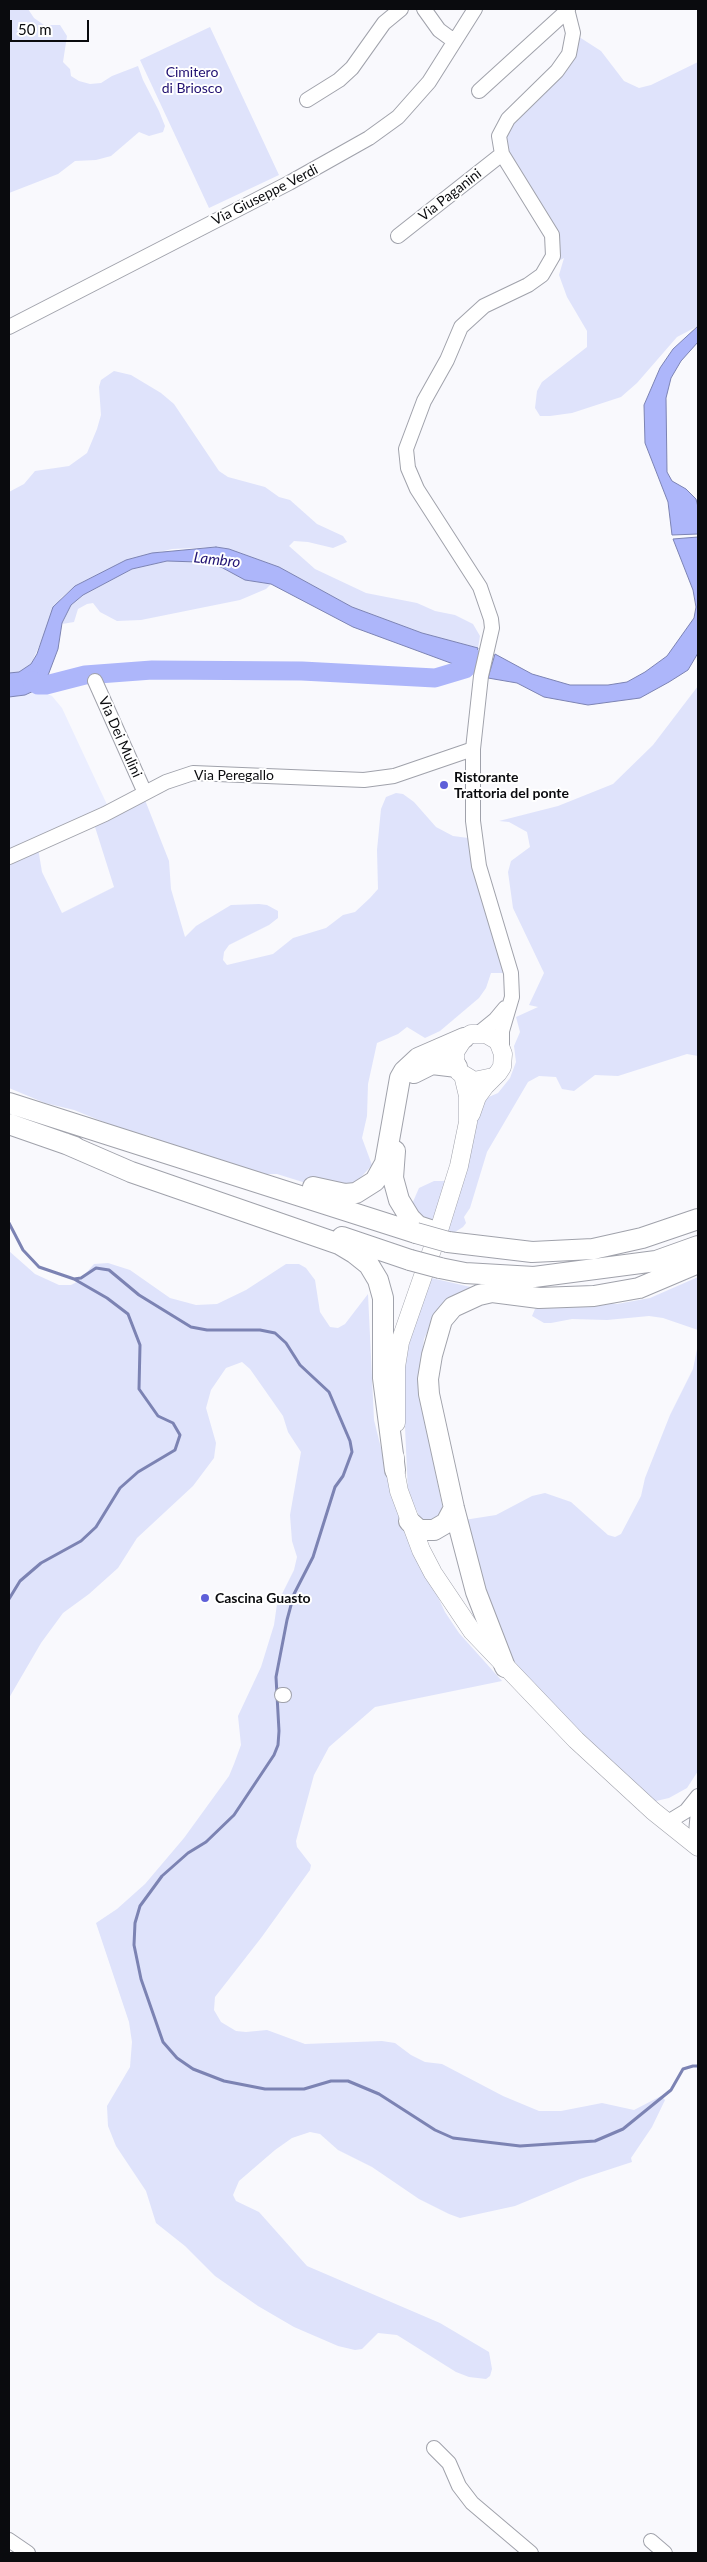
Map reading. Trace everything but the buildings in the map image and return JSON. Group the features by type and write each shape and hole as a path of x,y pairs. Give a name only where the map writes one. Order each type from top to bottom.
{"highway":[{"path":"148,1148 198,1157 336,1194 356,1193 375,1181 385,1163 400,1078 404,1071 418,1058 471,1035"},
{"path":"423,1232 404,1210 395,1189 393,1166 406,1088 416,1070 432,1064 460,1071"},
{"path":"9,1103 148,1148 423,1232 532,1252 593,1249 642,1238 698,1219"},
{"path":"9,1124 410,1260 440,1268 499,1276 559,1274 656,1260 698,1246"},
{"path":"64,1143 141,1175 339,1244 369,1265 378,1280 383,1298 383,1378 395,1470"},
{"path":"450,1238 552,1241 606,1236 674,1219 698,1210"},
{"path":"505,1668 476,1592 454,1508 430,1401 428,1379 432,1355 442,1320 453,1307 467,1299 492,1292 539,1298 594,1296 639,1288 698,1263"},
{"path":"409,1521 419,1530 434,1530 446,1523 454,1508"}],"main road":[{"path":"468,1122 468,1096 455,1052 471,1035 493,1037 502,1048 504,1054 502,1067 477,1097 468,1122 459,1166 400,1342 396,1367 395,1470 409,1521 425,1558 452,1603 472,1631 505,1668 576,1740 696,1846"},
{"path":"460,1071 474,1081 493,1077"}],"street":[{"path":"307,100 339,80 352,68 384,23 401,9"},
{"path":"424,9 439,30 454,41"},
{"name":"Via Giuseppe Verdi","path":"9,327 289,183 369,138 398,117 430,82 475,9"},
{"path":"480,92 568,9"},
{"path":"502,1048 502,1032 512,997 511,973 480,866 473,821 473,749 481,676 490,635 491,619 480,587 417,489 408,468 406,449 424,401 447,360 461,327 484,306 528,285 542,275 553,256 552,235 502,154 499,146 501,128 557,71 569,54 573,33 568,9"},
{"name":"Via Paganini","path":"398,236 502,154"},
{"name":"Via Dei Mulini","path":"95,680 144,793"},
{"name":"Via Peregallo","path":"9,857 105,814 144,793 193,773 364,780 394,776 473,749"},
{"path":"471,1035 503,1012 512,997"},
{"path":"668,1822 686,1811 698,1796"},
{"path":"696,1846 698,1810"},
{"path":"434,2448 449,2463 459,2486 472,2504 531,2553"},
{"path":"9,2540 28,2553"},
{"path":"651,2541 665,2553"}],"shaded area":[{"path":"38,689 52,696 62,708 110,811 9,857 9,697 25,695"}],"green space":[{"path":"9,9 28,9 34,18 44,25 60,25 67,36 63,62 70,69 71,76 79,81 90,84 101,83 112,76 138,66 165,126 163,132 149,136 139,132 111,156 96,160 75,161 58,174 9,193"},
{"name":"Cimitero di Briosco","path":"210,27 279,175 209,208 140,60"},
{"path":"573,33 601,51 624,81 639,88 651,85 698,62 698,326 677,337 637,383 621,397 572,413 540,416 535,408 537,391 542,382 587,347 587,331 567,297 559,275 564,258 548,267 554,246 502,154 501,128 557,71"},
{"path":"114,371 131,375 161,393 174,404 219,471 228,477 265,487 279,497 290,500 317,524 343,536 347,542 333,548 294,541 289,546 315,569 366,593 417,603 435,611 455,615 473,624 480,636 478,648 422,633 352,607 279,567 229,549 216,547 172,549 126,560 75,586 61,598 31,664 19,672 9,673 9,492 24,484 35,471 69,466 87,453 101,415 99,387 101,380"},
{"path":"167,561 198,562 221,567 245,580 271,584 266,589 240,600 141,620 117,621 100,612 93,603 87,604 78,609 74,622 62,624 71,605 83,595 132,569"},
{"path":"698,686 698,1056 687,1054 618,1076 595,1075 574,1091 562,1089 556,1077 539,1076 528,1082 487,1152 470,1208 464,1217 466,1223 455,1232 443,1232 424,1225 412,1204 419,1188 434,1181 459,1181 478,1111 484,1099 498,1093 510,1078 516,1062 514,1046 520,1032 516,1017 538,1007 529,1005 544,973 513,908 508,872 511,861 530,847 527,832 509,822 499,821 558,806 613,784 653,745"},
{"path":"396,793 403,794 414,802 436,827 453,836 476,839 511,973 491,973 486,988 479,998 440,1031 425,1038 407,1027 398,1034 377,1043 368,1084 367,1116 362,1138 372,1165 355,1184 309,1184 277,1174 260,1174 185,1152 150,1136 126,1131 74,1110 45,1103 9,1088 9,863 38,848 42,872 62,913 114,887 95,827 145,800 169,861 171,889 185,937 196,926 231,905 267,905 278,911 278,918 269,925 229,945 224,952 223,960 227,965 273,954 293,938 326,928 343,915 355,912 370,898 378,889 377,850 381,809 386,797"},
{"path":"9,1251 35,1274 59,1285 71,1285 79,1281 94,1264 108,1263 130,1270 170,1298 196,1305 217,1304 246,1290 286,1264 299,1264 306,1268 315,1280 320,1312 330,1327 338,1328 345,1324 368,1294 374,1420 396,1508 445,1612 459,1633 502,1681 375,1707 329,1747 314,1775 296,1841 297,1847 311,1865 310,1870 215,1997 214,2010 221,2022 236,2031 267,2030 305,2044 382,2041 395,2043 411,2055 425,2062 442,2064 503,2096 539,2111 561,2111 602,2103 634,2110 661,2096 665,2100 652,2127 631,2158 632,2162 580,2179 515,2206 460,2218 419,2199 372,2167 338,2150 320,2134 310,2132 292,2138 275,2150 239,2181 233,2195 236,2201 259,2212 307,2266 440,2323 489,2352 492,2369 490,2376 486,2379 469,2377 456,2372 397,2335 378,2333 362,2349 355,2350 338,2346 294,2327 258,2306 215,2276 185,2246 156,2223 146,2191 116,2146 108,2126 107,2106 130,2067 132,2042 129,2022 96,1923 117,1909 145,1884 184,1838 229,1776 241,1745 238,1716 261,1667 274,1625 277,1604 294,1570 297,1557 292,1541 290,1515 301,1452 288,1432 283,1416 250,1369 242,1362 226,1368 211,1390 206,1408 216,1443 214,1458 193,1486 137,1538 118,1568 89,1594 63,1613 41,1643 9,1698"},
{"path":"427,1277 475,1288 434,1318 424,1339 418,1389 444,1514 431,1522 423,1523 408,1494 403,1382 406,1341"},
{"path":"698,1277 698,1330 663,1318 649,1316 607,1320 572,1319 544,1323 532,1316 535,1309 555,1303 596,1301 617,1304 650,1298"},
{"path":"698,1344 698,1771 687,1788 669,1798 651,1801 519,1669 501,1639 464,1520 496,1515 532,1496 545,1493 571,1502 608,1535 615,1537 621,1534 641,1496 645,1478 670,1415 693,1369"}],"water":[{"path":"698,326 698,342 681,361 671,378 666,398 667,472 672,481 686,489 696,499 698,507 698,534 672,535 668,502 645,443 644,405 660,368 673,349"},
{"path":"698,537 698,653 688,670 640,698 588,705 544,697 517,683 488,678 495,654 532,674 570,685 608,685 627,682 645,672 667,656 694,618 696,607 693,590 673,539"},
{"path":"216,547 229,549 279,567 352,607 422,633 478,648 472,674 456,665 353,627 271,584 245,580 221,567 198,562 167,561 132,569 83,595 71,605 62,623 58,649 47,678 38,689 25,695 9,697 9,673 19,672 31,664 37,654 53,607 75,586 126,560 152,553"}],"waterway":[{"name":"Lambro","path":"32,681 38,685 46,685 85,675 152,670 302,671 435,678 465,669 475,659"},
{"path":"9,1223 23,1250 39,1267 74,1279 107,1298 128,1314 140,1345 139,1389 158,1416 173,1423 180,1435 175,1450 138,1472 120,1488 96,1527 81,1541 41,1563 20,1581 9,1599"},
{"path":"74,1279 81,1278 96,1268 109,1270 139,1295 191,1327 207,1330 260,1330 275,1333 286,1343 300,1365 329,1392 350,1441 352,1452 343,1476 335,1487 313,1557 294,1594 287,1620 276,1677 279,1731 278,1745 274,1755 234,1815 206,1842 188,1853 162,1876 140,1906 135,1923 134,1945 141,1979 163,2042 177,2058 193,2069 224,2081 265,2089 304,2089 331,2081 348,2081 379,2094 435,2130 453,2138 520,2146 595,2141 623,2129 671,2090 683,2069 698,2066"}],"place":[{"name":"Ristorante Trattoria del ponte","path":"444,785"},
{"name":"Cascina Guasto","path":"205,1598"}]}
